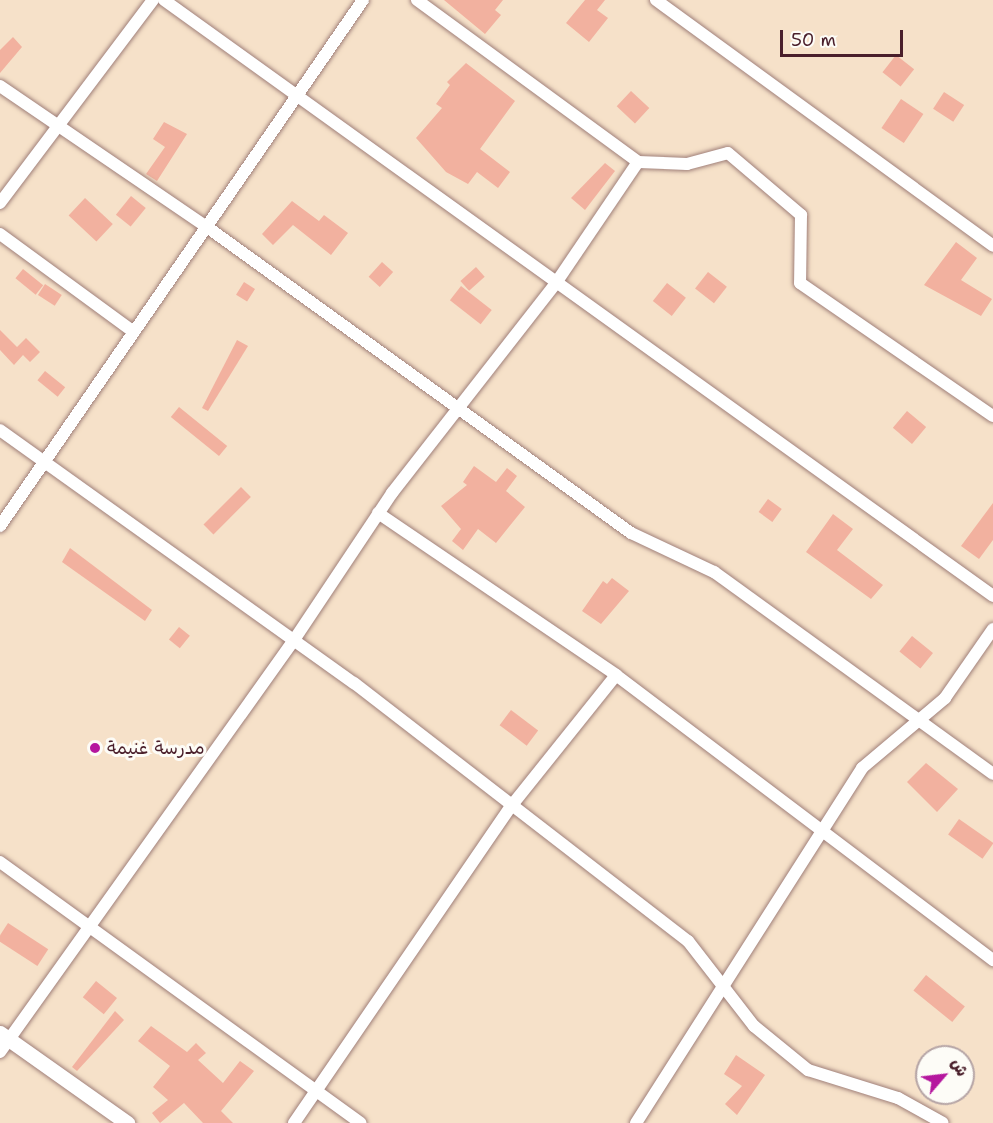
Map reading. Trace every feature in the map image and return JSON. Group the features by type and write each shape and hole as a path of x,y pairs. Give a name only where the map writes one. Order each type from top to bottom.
{"street":[{"path":"0,203 153,0"},
{"path":"164,0 993,596"},
{"path":"0,526 363,0"},
{"path":"417,0 638,162 687,164 728,153 801,215 800,283 993,416"},
{"path":"656,0 993,246"},
{"path":"0,86 207,227 631,533 714,572 993,774"},
{"path":"127,1123 3,1042 91,925 294,640 378,513 556,283 638,162"},
{"path":"0,234 134,332"},
{"path":"0,430 294,640 513,805 688,941 754,1026 808,1070 898,1098 943,1123"},
{"path":"378,513 616,675 820,832 993,960"},
{"path":"636,1123 861,768 945,698 993,629"},
{"path":"294,1123 513,805 616,675"},
{"path":"0,862 91,925 360,1123"}],"building":[{"path":"444,0 503,0 495,10 501,15 485,34"},
{"path":"585,0 605,0 597,10 608,18 589,42 566,23"},
{"path":"13,37 22,47 0,73 0,50"},
{"path":"896,55 914,69 901,86 882,72"},
{"path":"466,63 515,101 480,149 510,172 498,188 477,172 468,184 446,172 416,138 442,108 436,104 450,85 447,82"},
{"path":"631,91 649,108 635,123 617,106"},
{"path":"944,92 964,105 953,122 933,109"},
{"path":"901,99 923,114 904,143 881,128"},
{"path":"164,122 187,134 157,181 146,174 165,147 153,139"},
{"path":"605,163 615,171 585,210 571,198"},
{"path":"131,196 146,208 131,227 116,215"},
{"path":"85,198 113,224 96,241 69,216"},
{"path":"292,201 319,221 324,215 348,233 331,255 293,225 273,245 262,234"},
{"path":"956,242 977,258 961,280 992,299 981,316 924,285"},
{"path":"382,262 393,272 380,287 369,277"},
{"path":"476,267 485,277 469,291 460,281"},
{"path":"23,269 43,285 36,295 15,278"},
{"path":"708,272 727,287 714,303 695,289"},
{"path":"244,282 255,289 247,302 236,295"},
{"path":"667,283 686,298 672,316 653,301"},
{"path":"45,284 62,295 55,306 38,295"},
{"path":"461,286 492,310 481,324 450,300"},
{"path":"0,330 17,347 26,338 40,352 30,362 23,355 14,365 0,350"},
{"path":"237,340 248,346 208,411 202,408"},
{"path":"45,371 65,387 58,397 37,380"},
{"path":"179,407 227,446 219,456 171,417"},
{"path":"907,411 926,427 912,444 893,428"},
{"path":"474,466 496,482 507,468 517,476 506,491 525,507 496,543 478,529 463,550 452,541 461,529 441,506 467,485 463,482"},
{"path":"241,487 251,497 213,534 204,524"},
{"path":"768,499 782,509 772,522 759,512"},
{"path":"993,503 993,540 979,559 961,546"},
{"path":"833,514 853,529 837,550 883,585 871,599 806,552"},
{"path":"70,548 152,610 145,621 62,562"},
{"path":"612,578 629,591 601,624 582,611 603,581 607,584"},
{"path":"179,627 190,636 180,648 169,639"},
{"path":"912,636 933,653 920,669 899,652"},
{"path":"511,710 538,730 527,746 500,725"},
{"path":"926,763 958,789 937,812 907,782"},
{"path":"959,819 993,843 983,859 948,835"},
{"path":"8,923 48,949 37,966 0,942 0,935"},
{"path":"926,975 965,1006 952,1022 913,991"},
{"path":"96,981 117,998 104,1014 83,997"},
{"path":"115,1011 124,1020 77,1071 72,1067"},
{"path":"151,1026 187,1052 196,1043 206,1053 198,1060 223,1083 240,1061 254,1071 221,1111 233,1123 203,1123 184,1103 160,1123 152,1113 168,1100 153,1087 170,1066 138,1041"},
{"path":"736,1055 765,1075 737,1115 725,1104 742,1086 724,1074"}],"place":[{"name":"مدرسة غنيمة","path":"95,748"}]}
